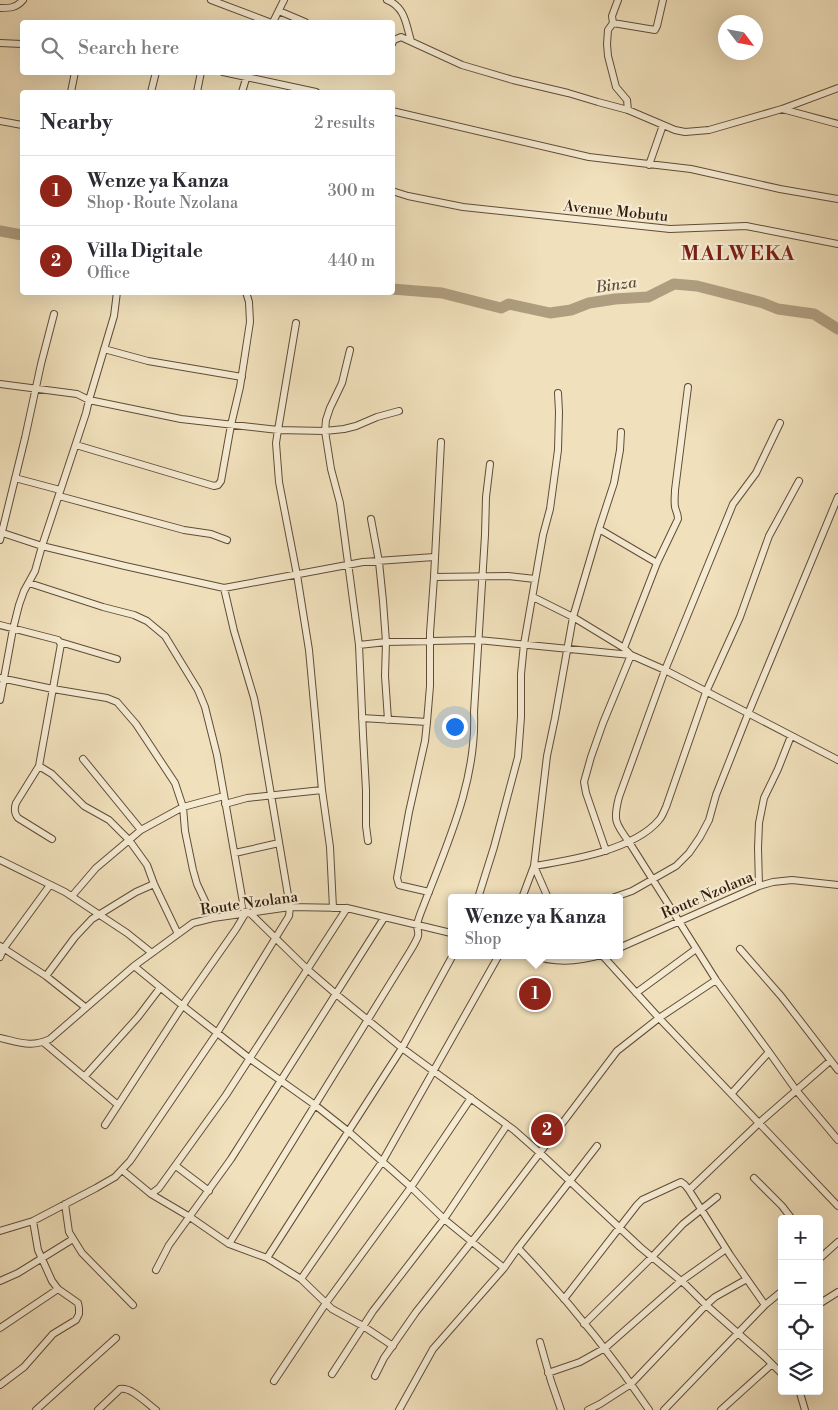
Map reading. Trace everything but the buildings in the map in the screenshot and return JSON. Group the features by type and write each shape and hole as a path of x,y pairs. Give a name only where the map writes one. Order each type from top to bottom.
{"street":[{"path":"0,8 17,6 23,0"},
{"path":"211,0 264,20"},
{"path":"274,20 284,0"},
{"path":"387,0 395,3 401,10 411,40"},
{"path":"618,0 612,16 613,22 608,30 608,56 616,87 627,100 628,110"},
{"path":"613,22 655,30 663,0"},
{"path":"279,11 300,20"},
{"path":"395,40 401,37 411,40 443,57 479,71 568,92 628,110 675,130 685,132 709,130 782,109 838,88"},
{"path":"0,43 20,44"},
{"path":"71,90 74,75"},
{"path":"152,90 155,75"},
{"path":"198,90 201,75"},
{"path":"243,90 247,75 300,90"},
{"path":"782,109 838,124"},
{"path":"395,112 572,154 606,160 691,169 780,189 838,199"},
{"path":"0,121 20,125"},
{"path":"648,165 663,125"},
{"name":"Avenue Mobutu","path":"395,192 463,207 670,229 746,226 838,244"},
{"path":"0,700 2,678 13,628 23,594 35,571 76,445 114,316 118,295"},
{"path":"76,445 216,486 220,484 230,425 242,377 250,322 250,308 247,295"},
{"path":"54,314 1,535 224,588 363,562 434,557"},
{"path":"296,323 276,443 277,469 297,575 308,650 322,790 330,847 333,908"},
{"path":"104,349 148,361 242,377"},
{"path":"350,350 342,383 330,408 325,430 331,469 340,503 359,645 368,841"},
{"path":"0,384 76,394 89,400 181,419 278,430 325,430 356,426 377,417 399,411"},
{"path":"624,648 657,563 678,519 675,508 675,490 688,387"},
{"path":"479,894 518,758 524,644 542,535 550,509 558,450 558,393"},
{"path":"780,423 756,473 733,504 665,670 619,797 615,814 620,830 716,980 796,1090 838,1140"},
{"path":"524,894 534,866 547,756 573,617 616,473 621,432"},
{"path":"429,892 399,884 397,878 425,741 427,722 441,442"},
{"path":"230,1244 418,937 417,926 468,782 475,731 474,712 486,497 490,464"},
{"path":"15,478 184,530 211,534 227,540"},
{"path":"534,866 606,851 629,842 660,819 666,807 706,692 740,617 770,536 799,481"},
{"path":"623,894 676,866 689,854 700,837 748,714 838,497"},
{"path":"371,519 384,601 385,676 388,720"},
{"path":"598,529 657,563"},
{"path":"434,577 482,576 535,579"},
{"path":"30,583 147,620 165,636 198,690 205,707 217,755 225,804 248,913 336,994 402,1048 507,1125 540,1153 778,1370"},
{"path":"0,1231 33,1221 115,1177 122,1170 217,1033 290,916 266,761 254,698 234,631 224,588"},
{"path":"533,596 573,617 624,648 631,655"},
{"path":"0,625 58,640 117,659"},
{"path":"359,645 430,640 478,640 631,655 665,670 838,760"},
{"path":"52,840 18,818 14,808 39,766 60,642"},
{"path":"606,851 584,782 603,723 631,655"},
{"path":"2,678 107,698 117,702 144,735 175,783 183,807 184,831 193,870 197,884 213,918"},
{"path":"362,718 427,722"},
{"path":"759,886 759,823 764,798 791,736"},
{"path":"82,759 141,830"},
{"path":"39,766 52,774 84,806 109,820 129,840 147,865 178,934"},
{"path":"225,804 247,798 322,790"},
{"path":"72,896 96,868 141,830 183,807 224,796"},
{"path":"235,853 279,843"},
{"path":"0,860 72,896 98,915 128,933 152,952"},
{"path":"534,866 546,894"},
{"name":"Route Nzolana","path":"623,946 759,886 773,882 792,880 838,885"},
{"path":"0,957 2,947 50,884"},
{"path":"46,976 84,926 98,915 136,892 154,884"},
{"name":"Route Nzolana","path":"44,1042 55,1035 84,1007 134,966 193,923 213,918 290,907 346,908 448,932"},
{"path":"151,1194 159,1188 176,1166 226,1095 346,908"},
{"path":"104,1125 182,1006 248,913"},
{"path":"156,1270 169,1245 231,1159 281,1082 384,918"},
{"path":"2,947 46,976 84,1007"},
{"path":"636,993 696,949"},
{"path":"740,949 781,996 838,1070"},
{"path":"267,1258 402,1048 451,959"},
{"path":"301,1279 382,1162 496,959"},
{"path":"543,959 557,959"},
{"path":"606,959 838,1206"},
{"path":"134,966 249,1058 349,1132 444,1219 504,1268"},
{"path":"375,1376 384,1358 416,1312 617,1051 660,1018 716,980"},
{"path":"85,1076 138,1017 160,988"},
{"path":"0,1038 30,1044 44,1042 118,1105"},
{"path":"732,1093 769,1052"},
{"path":"689,1190 760,1122 830,1061"},
{"path":"274,1381 326,1303 411,1188 471,1098"},
{"path":"332,1374 373,1311 444,1219 507,1125"},
{"path":"399,1410 433,1349 504,1268 597,1146"},
{"path":"176,1166 209,1191"},
{"path":"122,1170 151,1194 230,1244 267,1258 301,1279 332,1310 364,1326 393,1346"},
{"path":"754,1178 789,1215"},
{"path":"564,1299 637,1205 642,1200 681,1182 686,1185 726,1249 765,1305"},
{"path":"584,1324 683,1224 717,1197"},
{"path":"65,1204 69,1232 82,1253 133,1305"},
{"path":"0,1385 24,1368 53,1334 76,1320 79,1314 78,1303 58,1289 52,1281 38,1250 33,1221"},
{"path":"0,1281 18,1273 41,1257 73,1239"},
{"path":"823,1254 838,1242"},
{"path":"518,1248 540,1271 605,1348 649,1410"},
{"path":"548,1373 580,1362 605,1348 681,1281 726,1249"},
{"path":"588,1410 631,1384 706,1305 715,1297 747,1279"},
{"path":"0,1328 58,1289"},
{"path":"823,1301 838,1292"},
{"path":"664,1410 765,1305 778,1294"},
{"path":"36,1410 116,1338"},
{"path":"540,1342 548,1373 561,1410"},
{"path":"721,1410 772,1364"},
{"path":"98,1410 120,1389 125,1388 151,1409"},
{"path":"801,1395 805,1410"}],"waterway":[{"name":"Binza","path":"0,231 20,235"},
{"name":"Binza","path":"395,289 442,293 501,308 509,304 550,313 571,310 589,303 648,297 674,284 697,286 763,303 778,309 814,314 838,329"}],"place":[{"name":"Wenze ya Kanza","path":"535,994"},
{"name":"Villa Digitale","path":"547,1130"}],"district":[{"name":"MALWEKA","path":"738,253"}]}
